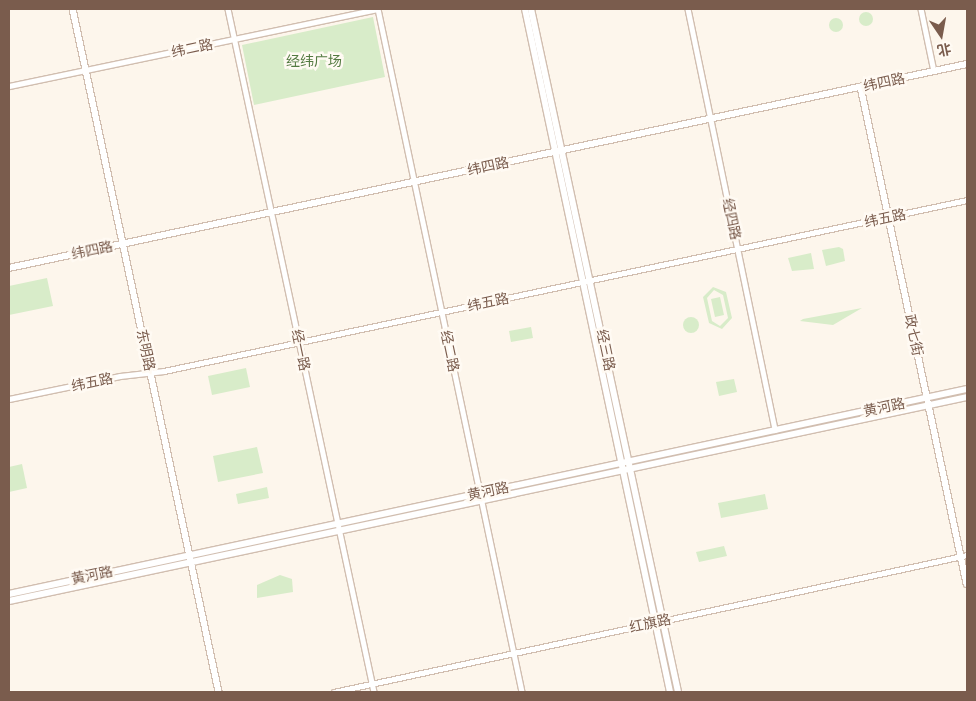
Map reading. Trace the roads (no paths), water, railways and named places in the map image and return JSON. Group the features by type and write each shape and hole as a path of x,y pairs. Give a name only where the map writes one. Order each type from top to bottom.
{"main road":[{"name":"经三路","path":"526,9 591,281 678,692"},
{"name":"经三路","path":"532,9 584,282 670,692"},
{"name":"黄河路","path":"630,464 928,401 967,389"},
{"name":"黄河路","path":"9,594 338,527 482,500 775,430 928,401 967,397"},
{"name":"黄河路","path":"338,527 480,493 622,466"},
{"name":"黄河路","path":"9,600 190,558"}],"street":[{"name":"东明路","path":"73,9 219,692"},
{"name":"经一路","path":"228,9 374,692"},
{"name":"纬二路","path":"9,86 377,9"},
{"name":"经二路","path":"377,9 522,692"},
{"name":"经四路","path":"688,9 775,430"},
{"path":"921,9 934,71"},
{"name":"纬四路","path":"9,268 967,64"},
{"name":"政七街","path":"861,86 928,401 964,556 967,584"},
{"name":"纬五路","path":"9,399 120,376 151,373 967,200"},
{"name":"红旗路","path":"334,692 964,556"}],"park label":[{"name":"经纬广场","path":"314,61"}]}
